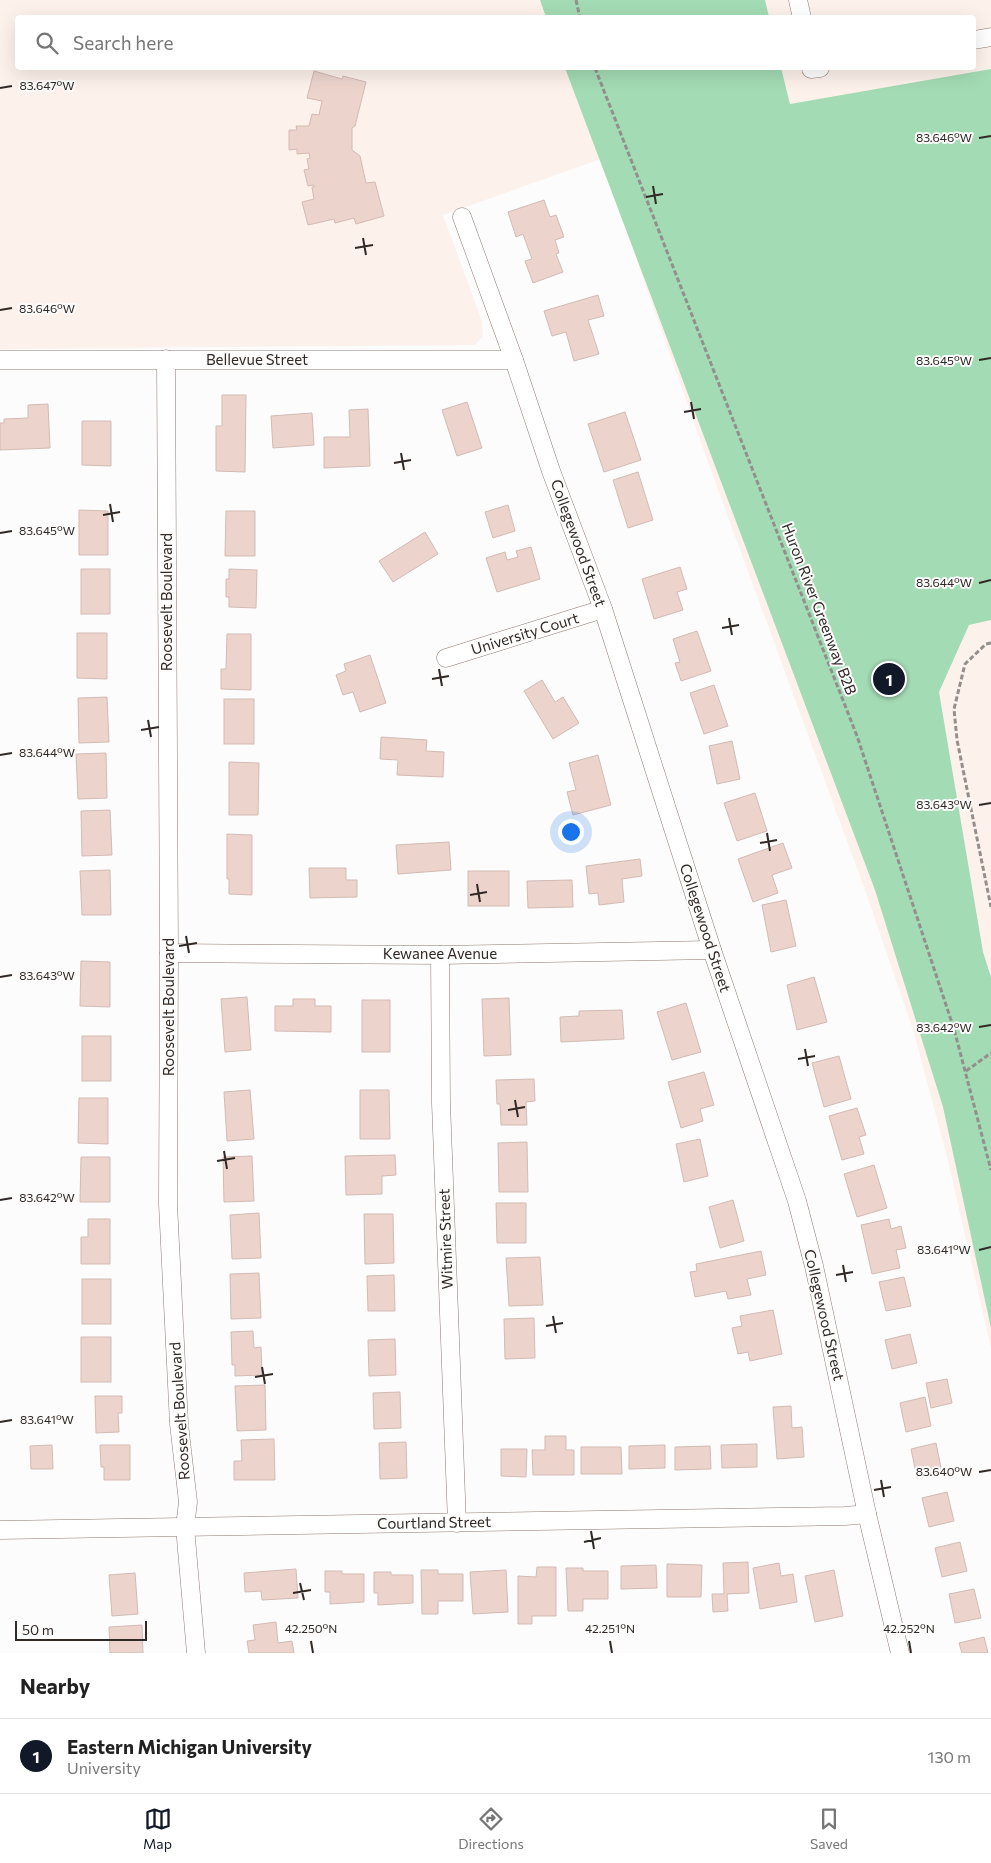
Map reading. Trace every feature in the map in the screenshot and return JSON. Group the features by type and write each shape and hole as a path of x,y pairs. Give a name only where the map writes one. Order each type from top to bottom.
{"street":[{"path":"798,0 801,15"},
{"path":"976,40 991,37"},
{"name":"Collegewood Street","path":"462,217 514,360 551,470 603,609 712,950 797,1201 814,1266 900,1653"},
{"name":"Roosevelt Boulevard","path":"166,359 169,953 168,1204 180,1424 188,1502 185,1527 196,1653"},
{"name":"Bellevue Street","path":"0,360 514,360"},
{"name":"University Court","path":"446,658 603,609"},
{"name":"Kewanee Avenue","path":"169,953 440,955 712,950"},
{"name":"Witmire Street","path":"440,955 441,1103 457,1523"},
{"name":"Courtland Street","path":"0,1530 845,1516 868,1514"}],"path":[{"path":"576,0 579,15"},
{"name":"Huron River Greenway B2B","path":"596,70 857,736 954,1029 991,1170"},
{"path":"991,643 986,644 964,664 954,709 957,740 991,907"},
{"path":"966,1071 991,1053"}],"shaded area":[{"path":"0,0 991,0 991,1348 946,1153 914,1033 865,890 710,468 601,159 443,215 482,321 483,336 475,345 0,349"}],"green space":[{"path":"540,0 765,0 769,15 545,15"},
{"path":"991,69 991,620 969,625 939,692 983,952 991,977 991,1328 943,1107 875,890 566,70 782,70 790,104"}],"building":[{"path":"314,71 342,79 343,76 366,82 355,126 352,128 352,150 360,156 366,183 375,182 384,216 356,224 354,218 335,223 334,219 308,225 302,202 314,199 312,187 314,185 308,186 304,170 309,169 307,159 310,158 309,153 297,154 297,149 289,150 289,130 297,130 296,126 309,126 312,114 319,115 322,101 307,98"},
{"path":"544,200 550,217 556,215 564,237 555,240 559,253 556,254 563,272 533,283 525,261 532,259 523,234 516,237 508,212"},
{"path":"598,295 604,316 588,320 599,354 574,361 566,332 552,336 544,311"},
{"path":"222,395 246,395 245,472 216,471 216,426 222,426"},
{"path":"467,402 482,448 457,456 442,410"},
{"path":"48,404 50,448 0,450 0,423 4,423 4,419 28,418 28,405"},
{"path":"368,409 370,466 324,468 324,437 350,437 349,410"},
{"path":"625,412 641,460 604,472 588,424"},
{"path":"312,413 314,445 273,448 271,416"},
{"path":"82,421 111,421 111,466 82,465"},
{"path":"638,472 653,520 628,528 613,480"},
{"path":"508,505 515,531 493,538 485,512"},
{"path":"79,510 108,511 108,555 79,555"},
{"path":"226,511 255,511 255,556 225,556"},
{"path":"425,532 438,554 393,582 379,561"},
{"path":"531,547 540,579 497,592 486,558 505,552 507,560 518,557 516,551"},
{"path":"680,567 687,589 677,592 683,610 654,619 642,579"},
{"path":"81,569 110,569 110,614 81,614"},
{"path":"229,569 257,570 256,608 229,607 229,597 226,597 226,579 229,579"},
{"path":"697,631 711,671 681,681 675,663 680,662 673,639"},
{"path":"77,633 107,633 107,679 77,678"},
{"path":"227,634 251,634 251,690 221,689 221,669 226,669"},
{"path":"370,655 386,703 360,712 353,692 343,695 336,675 346,671 344,664"},
{"path":"542,680 555,702 563,697 579,723 553,739 524,691"},
{"path":"714,685 728,726 704,734 690,693"},
{"path":"107,697 109,742 79,743 78,698"},
{"path":"224,699 254,699 254,744 224,744"},
{"path":"381,737 427,740 426,751 444,752 443,777 397,775 398,760 380,759"},
{"path":"732,741 740,779 717,784 709,746"},
{"path":"106,753 107,798 78,799 76,754"},
{"path":"598,755 611,805 573,815 567,792 576,790 569,763"},
{"path":"229,762 259,763 258,815 229,815"},
{"path":"755,793 767,831 737,841 724,803"},
{"path":"110,810 112,855 82,856 81,811"},
{"path":"227,834 252,835 252,895 229,894"},
{"path":"449,842 451,870 398,874 396,845"},
{"path":"783,843 792,868 772,875 778,893 753,902 738,859"},
{"path":"640,859 642,876 622,879 624,902 599,905 598,893 589,894 586,866"},
{"path":"309,868 346,868 346,880 357,880 357,897 310,898"},
{"path":"110,870 111,915 82,915 80,871"},
{"path":"468,871 509,871 509,906 468,906"},
{"path":"572,880 573,907 528,908 527,881"},
{"path":"786,900 796,946 771,952 762,905"},
{"path":"81,961 110,962 110,1007 80,1006"},
{"path":"814,977 827,1022 797,1030 787,985"},
{"path":"247,997 251,1050 225,1052 221,999"},
{"path":"509,998 511,1055 484,1056 482,999"},
{"path":"293,999 315,999 315,1006 331,1006 331,1032 275,1031 275,1006 293,1006"},
{"path":"362,1000 390,1000 390,1052 362,1052"},
{"path":"686,1003 701,1052 672,1060 657,1012"},
{"path":"622,1010 624,1039 561,1042 560,1017 579,1016 579,1011"},
{"path":"82,1036 111,1036 111,1081 82,1081"},
{"path":"839,1056 851,1099 824,1107 812,1063"},
{"path":"704,1072 714,1105 700,1109 703,1121 681,1128 668,1082"},
{"path":"534,1079 535,1101 526,1102 527,1125 501,1125 500,1104 497,1104 496,1080"},
{"path":"250,1090 254,1139 227,1141 224,1092"},
{"path":"360,1090 389,1090 390,1139 360,1139"},
{"path":"79,1098 108,1098 108,1144 78,1143"},
{"path":"857,1108 866,1135 859,1137 864,1154 842,1160 829,1116"},
{"path":"700,1139 708,1176 684,1182 676,1144"},
{"path":"527,1142 528,1192 499,1192 498,1143"},
{"path":"395,1155 396,1175 382,1176 382,1194 346,1195 345,1156"},
{"path":"252,1156 254,1201 224,1202 223,1157"},
{"path":"81,1157 110,1157 110,1202 80,1202"},
{"path":"874,1165 887,1208 857,1217 844,1174"},
{"path":"733,1200 744,1241 720,1248 709,1207"},
{"path":"496,1203 526,1203 526,1243 497,1243"},
{"path":"259,1213 261,1258 232,1259 230,1215"},
{"path":"364,1214 393,1214 394,1263 365,1264"},
{"path":"88,1219 110,1219 110,1264 81,1264 81,1237 88,1237"},
{"path":"889,1219 891,1229 901,1226 906,1248 896,1250 900,1268 872,1274 861,1225"},
{"path":"761,1251 766,1275 747,1279 751,1295 728,1299 726,1291 695,1297 690,1272 697,1271 696,1264"},
{"path":"540,1257 543,1305 509,1306 506,1258"},
{"path":"259,1273 261,1318 231,1319 230,1274"},
{"path":"394,1275 395,1311 368,1311 367,1276"},
{"path":"904,1277 911,1306 886,1311 879,1282"},
{"path":"82,1279 111,1279 111,1324 82,1324"},
{"path":"773,1310 782,1354 750,1361 748,1352 738,1354 732,1328 742,1326 740,1316"},
{"path":"534,1318 535,1358 505,1359 504,1319"},
{"path":"253,1331 254,1348 261,1347 262,1375 235,1376 235,1365 232,1365 231,1332"},
{"path":"910,1334 917,1363 892,1369 885,1340"},
{"path":"81,1337 111,1337 111,1382 81,1382"},
{"path":"395,1339 396,1375 369,1376 368,1340"},
{"path":"947,1379 952,1403 931,1408 926,1383"},
{"path":"265,1385 266,1430 237,1431 235,1386"},
{"path":"400,1392 401,1428 374,1429 373,1393"},
{"path":"95,1396 122,1396 122,1413 118,1413 119,1432 96,1433"},
{"path":"925,1397 931,1426 906,1432 900,1403"},
{"path":"791,1406 792,1428 802,1427 804,1457 777,1459 773,1407"},
{"path":"545,1436 566,1436 566,1450 574,1450 574,1475 533,1475 532,1450 545,1450"},
{"path":"274,1439 275,1480 234,1480 234,1461 242,1461 241,1440"},
{"path":"406,1442 407,1478 380,1479 379,1443"},
{"path":"936,1443 942,1473 917,1478 911,1449"},
{"path":"757,1444 757,1467 722,1468 721,1445"},
{"path":"52,1445 53,1469 31,1469 30,1446"},
{"path":"100,1445 130,1445 130,1480 104,1480 104,1467 101,1467"},
{"path":"665,1445 665,1468 629,1469 629,1446"},
{"path":"710,1446 711,1469 675,1470 675,1447"},
{"path":"581,1447 621,1447 622,1474 581,1474"},
{"path":"501,1449 527,1449 526,1477 501,1476"},
{"path":"947,1492 954,1521 929,1527 922,1498"},
{"path":"960,1542 967,1571 942,1577 935,1548"},
{"path":"748,1562 749,1593 727,1594 728,1611 713,1612 712,1594 724,1594 723,1563"},
{"path":"779,1563 781,1576 793,1574 797,1602 760,1609 753,1568"},
{"path":"667,1564 702,1565 701,1597 667,1597"},
{"path":"656,1565 657,1588 621,1589 621,1566"},
{"path":"537,1567 556,1567 556,1616 532,1616 532,1624 518,1624 518,1576 536,1577"},
{"path":"566,1568 583,1568 583,1571 608,1571 608,1599 583,1599 583,1611 568,1611"},
{"path":"296,1569 298,1598 262,1600 261,1591 245,1592 244,1573"},
{"path":"421,1570 438,1570 438,1574 463,1574 463,1601 438,1601 438,1614 422,1614"},
{"path":"506,1570 508,1612 473,1614 470,1572"},
{"path":"834,1570 843,1616 815,1622 805,1576"},
{"path":"325,1571 342,1571 342,1574 364,1574 364,1602 330,1604 330,1592 325,1592"},
{"path":"374,1572 391,1572 391,1575 413,1575 413,1603 378,1605 378,1593 374,1593"},
{"path":"135,1573 138,1614 112,1616 109,1575"},
{"path":"974,1589 981,1618 955,1623 949,1594"},
{"path":"276,1622 278,1643 292,1641 294,1653 249,1653 247,1641 255,1640 253,1625"},
{"path":"142,1625 143,1653 110,1653 109,1627"},
{"path":"984,1637 988,1653 962,1653 959,1643"}],"place":[{"name":"Eastern Michigan University","path":"889,679"}]}
